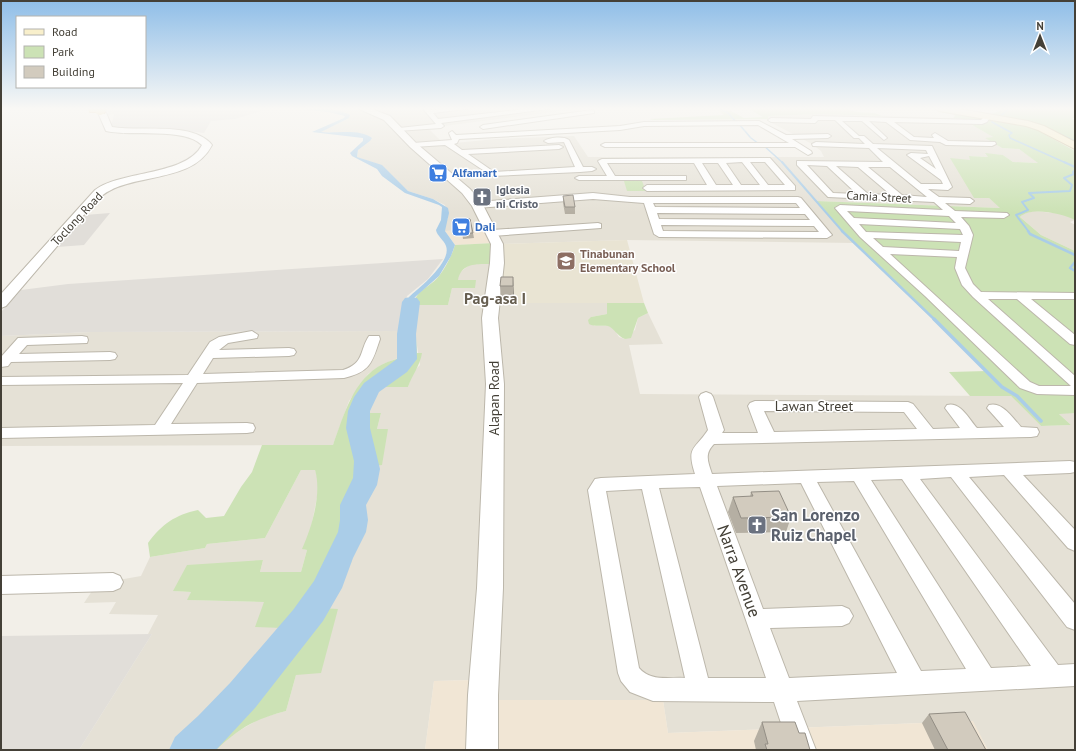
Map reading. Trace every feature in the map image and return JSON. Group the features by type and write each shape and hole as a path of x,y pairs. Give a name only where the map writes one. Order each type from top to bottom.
{"street":[{"name":"Toclong Road","path":"1,304 90,201 102,190 120,183 177,167 194,160 206,150 207,145 205,143"},
{"path":"413,145 477,143"},
{"path":"568,143 580,170"},
{"path":"867,143 892,165 953,213 964,226 968,235 960,268 968,285 1002,319 1075,383"},
{"path":"977,143 992,144"},
{"path":"449,144 492,174 592,170"},
{"path":"605,145 798,144 808,153 793,153"},
{"path":"816,144 929,148 948,187 920,186"},
{"name":"Alapan Road","path":"413,145 459,184 476,205 497,244 496,270 490,318 495,384 490,588 483,695 482,750"},
{"path":"605,145 608,150 615,152 749,153"},
{"path":"461,152 571,150"},
{"path":"469,158 520,152"},
{"path":"865,154 880,155"},
{"path":"932,156 911,155 944,179"},
{"path":"744,160 766,188"},
{"path":"606,169 676,165 697,161 767,160 792,188 647,188"},
{"path":"612,178 602,161 676,165"},
{"path":"697,161 713,188"},
{"path":"721,161 739,188"},
{"path":"561,162 576,162"},
{"name":"Camia Street","path":"828,163 800,163 831,194 970,201"},
{"path":"828,163 892,165"},
{"path":"828,163 865,196"},
{"path":"479,165 494,164"},
{"path":"860,164 900,198"},
{"path":"676,165 688,188"},
{"path":"565,171 569,178 683,178"},
{"path":"571,181 584,196"},
{"path":"476,205 584,196 648,200 798,200 827,235 659,234 648,200"},
{"path":"1004,215 840,208 864,235 1025,384 1037,390 1075,391"},
{"path":"651,210 808,211"},
{"path":"851,221 964,226"},
{"path":"655,222 817,223"},
{"path":"492,233 598,226"},
{"path":"864,235 967,239"},
{"path":"880,250 963,254"},
{"path":"977,295 1075,296"},
{"path":"1019,296 1075,341"},
{"path":"1061,296 1075,307"},
{"path":"160,430 194,379 214,345 224,340 252,335"},
{"path":"1,381 194,379 344,374 357,371 365,364 374,339"},
{"path":"4,361 23,341 82,340"},
{"path":"209,354 289,352"},
{"path":"4,361 110,356"},
{"path":"706,397 716,430 711,439"},
{"name":"Lawan Street","path":"768,438 755,406 908,407 929,434"},
{"path":"952,408 973,433"},
{"path":"711,439 1024,432 994,408"},
{"path":"1,433 247,428"},
{"name":"Narra Avenue","path":"711,439 700,448 700,464 803,750"},
{"path":"1070,467 601,484 597,490 629,673 638,684 653,689 782,690 1075,675"},
{"path":"1009,470 1075,543"},
{"path":"956,472 1075,620"},
{"path":"907,474 1052,676"},
{"path":"859,475 985,679"},
{"path":"806,477 915,683"},
{"path":"650,483 700,690"},
{"path":"1,585 113,582"},
{"path":"756,619 842,616"}],"shaded area":[{"path":"367,143 409,143 461,190 489,229 445,231 445,225 448,218 445,205 433,199 408,191 377,164 357,157 358,150"},
{"path":"416,143 579,143 588,157 824,157 821,151 810,143 994,143 1002,148 1019,149 1039,163 1013,162 1003,155 985,154 989,157 970,156 989,198 1001,208 816,201 840,229 855,243 627,240 500,244 467,187"},
{"path":"1034,211 1064,214 1075,220 1070,222 1075,225 1075,251 1041,235 1020,217 1023,214"},
{"path":"110,213 84,245 57,247 85,215"},
{"path":"489,229 494,243 455,245 445,231"},
{"name":"Tinabunan Elementary School","path":"627,240 644,303 513,303 514,294 497,294 500,244"},
{"path":"443,259 428,279 407,296 400,331 91,332 1,336 1,312 21,290 68,284"},
{"path":"471,264 490,264 488,372 473,680 434,681 425,750 216,750 232,735 261,718 286,711 296,675 338,609 319,609 341,565 365,508 348,509 352,498 361,486 365,467 388,429 377,429 381,413 362,413 368,397 374,387 408,387 413,372 420,365 416,339 410,339 414,305 448,305 452,288 475,288 457,280 459,273"},
{"path":"497,294 514,294 514,303 607,303 607,314 591,317 594,326 609,326 614,329 619,337 625,339 635,330 638,318 648,313 663,344 629,345 640,394 1011,396 1041,426 1071,425 1058,413 1075,413 1075,750 988,750 972,721 668,733 663,700 492,700"},
{"path":"400,331 398,339 403,345 401,357 383,364 368,374 349,401 333,445 1,446 1,336 91,332"},
{"path":"301,470 315,470 318,480 318,492 310,533 303,549 307,550 301,572 260,572 263,560 174,591 191,592 188,600 265,602 283,628 275,650 223,715 200,739 185,750 79,750 152,634 148,634 158,615 109,614 116,602 84,603 100,579 124,579 141,576 150,557 205,548 207,544 265,538"},
{"path":"152,634 79,750 1,750 1,636"},
{"path":"473,680 469,750 425,750 434,681"},
{"path":"492,700 663,700 668,733 973,721 988,750 492,750"}],"green space":[{"path":"994,143 1061,143 1075,151 1075,220 1063,215 1047,212 1032,212 1020,217 1041,235 1075,251 1075,413 1059,414 1071,425 1041,426 1011,396 970,396 949,372 987,371 847,237 816,201 1000,208 989,198 974,198 950,158 970,160 969,156 988,157 985,153 1003,155 1013,162 1038,163 1019,149 1002,148"},
{"path":"624,181 642,181 646,191 627,191"},
{"path":"494,243 490,247 490,264 480,264 466,267 460,274 458,280 476,280 475,288 452,288 448,305 414,305 420,292 436,280 442,272 455,245"},
{"path":"607,303 644,303 648,313 638,318 631,338 622,338 608,326 596,326 589,324 588,320 591,317 607,314"},
{"path":"398,339 416,339 417,353 422,353 421,358 408,387 375,387 368,397 362,413 381,413 377,429 388,429 382,465 365,467 360,484 348,508 365,508 351,563 341,566 320,608 338,609 321,673 296,675 286,711 265,717 248,725 216,750 185,750 200,739 223,715 275,650 283,628 255,627 264,602 187,600 191,592 173,591 187,565 263,560 260,572 301,572 307,550 302,549 309,531 317,499 317,479 315,470 301,470 265,538 207,544 205,548 150,557 148,543 158,531 170,521 190,512 198,510 206,518 224,516 241,487 252,472 262,445 333,445 346,410 357,388 373,371 383,364 401,357 403,345"}],"water":[{"path":"361,143 367,143 358,150 357,157 382,165 408,191 433,199 448,208 449,213 445,231 455,245 451,256 439,276 414,298 414,311 407,331 409,297 440,267 447,252 445,244 436,230 441,220 442,207 405,193 382,176 377,169 352,156 350,153"}],"building":[{"path":"573,195 575,207 565,207 563,196"},
{"path":"460,219 470,219 473,233 462,233"},
{"path":"501,277 513,277 513,286 500,286"},
{"path":"779,491 791,517 741,518 733,497 753,496 751,492"},
{"path":"965,712 986,750 948,750 929,714"},
{"path":"762,722 795,722 799,733 805,733 810,750 767,750 765,744 768,744"}],"waterway":[{"path":"1021,143 1066,163"},
{"path":"763,145 782,162"},
{"path":"782,162 843,232"},
{"path":"1064,162 1075,167"},
{"path":"1029,232 1016,215 1028,210 1022,202 1034,198 1029,193 1070,191 1072,185 1064,178 1074,174 1073,172 1075,170"},
{"path":"1028,231 1030,234 1075,255"},
{"path":"843,232 935,320"},
{"path":"1075,262 1070,268 1075,271"},
{"path":"188,750 233,707 253,683 319,600 334,573 339,556 352,532 354,523 353,505 366,478 367,461 358,428 359,411 371,388 382,378 404,364 407,359 407,334 411,302"},
{"path":"935,320 1002,387 1017,396 1041,421"}],"place":[{"name":"Alfamart","path":"438,173"},
{"name":"Iglesia ni Cristo","path":"482,197"},
{"name":"Dali","path":"461,227"},
{"name":"Tinabunan Elementary School","path":"566,261"},
{"name":"San Lorenzo Ruiz Chapel","path":"757,525"}],"district":[{"name":"Pag-asa I","path":"495,298"}]}
